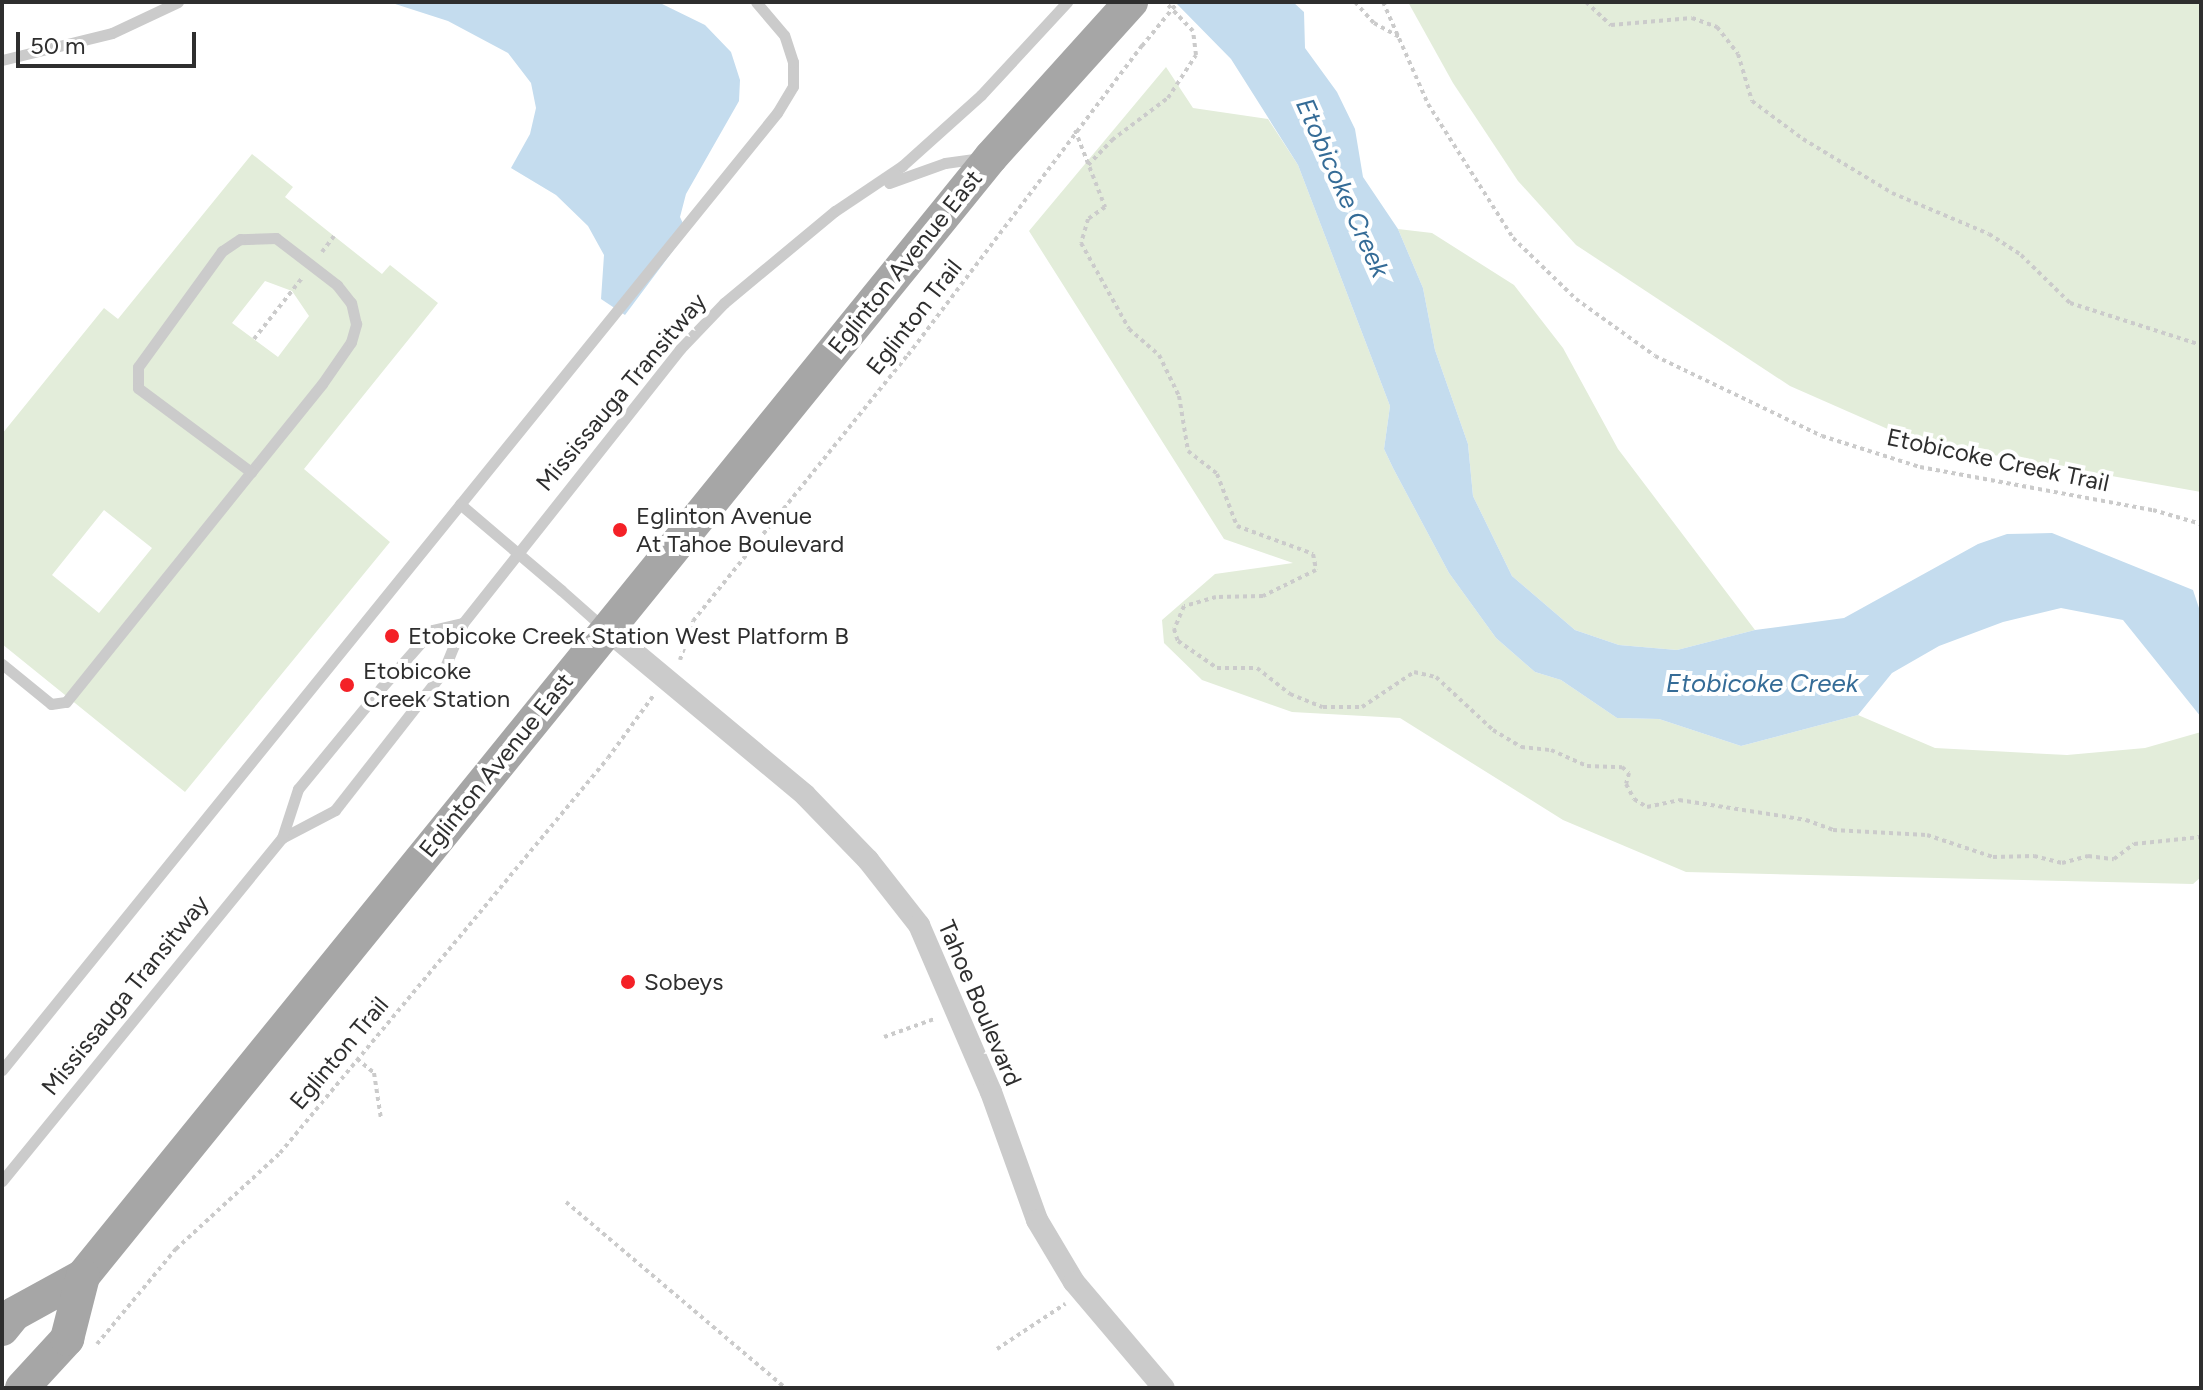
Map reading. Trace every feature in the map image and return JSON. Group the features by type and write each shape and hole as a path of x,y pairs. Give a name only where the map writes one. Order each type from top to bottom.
{"main road":[{"name":"Eglinton Avenue East","path":"2,1329 14,1314 83,1276 991,157 1122,13"},
{"name":"Eglinton Avenue East","path":"22,1388 67,1339 83,1276"}],"street":[{"name":"Tahoe Boulevard","path":"606,629 805,795 868,860 919,925 958,1010 1037,1220 1083,1293 1164,1388"}],"lane":[{"path":"2,60 112,33 178,2"},
{"path":"2,1070 785,99 793,86 793,62 784,35 756,2"},
{"name":"Mississauga Transitway","path":"282,838 335,810 443,672 463,623 680,349 724,303 835,211 902,166 981,95 1067,2"},
{"name":"Mississauga Transitway","path":"835,211 903,175 991,157"},
{"path":"2,664 51,704 66,702 322,384 351,342 356,324 351,303 337,285 276,238 240,239 222,251 138,367 138,388 251,472"},
{"path":"460,504 606,629"},
{"name":"Mississauga Transitway","path":"2,1181 282,838 298,789 381,688 432,630 463,623"}],"path":[{"path":"1088,165 1112,140 1168,98 1196,55 1193,31 1165,2"},
{"name":"Eglinton Trail","path":"683,656 693,621 951,299 1075,130 1178,2"},
{"path":"1355,2 1374,23 1401,39"},
{"name":"Etobicoke Creek Trail","path":"1383,2 1428,104 1513,238 1576,299 1655,356 1822,436 1906,463 2153,510 2201,524"},
{"path":"1586,2 1611,25 1692,18 1717,27 1738,54 1752,101 1803,139 1892,193 1989,234 2021,255 2070,303 2201,345"},
{"path":"1075,130 1105,207 1088,219 1081,243 1129,329 1159,355 1179,396 1188,451 1217,474 1237,526 1313,554 1316,570 1263,596 1216,597 1184,606 1174,629 1178,641 1217,668 1257,668 1290,694 1323,707 1362,707 1414,672 1436,677 1493,730 1521,747 1551,750 1587,766 1622,767 1629,773 1626,784 1634,799 1647,807 1679,800 1806,820 1833,830 1927,835 1993,857 2034,856 2062,863 2088,856 2114,859 2134,844 2201,837"},
{"path":"254,339 287,297"},
{"name":"Eglinton Trail","path":"92,1350 176,1249 280,1153 630,725"},
{"path":"884,1037 958,1010"},
{"path":"357,1059 374,1073 381,1119"},
{"path":"566,1202 785,1388"},
{"path":"997,1349 1083,1293"}],"green space":[{"path":"1408,2 2201,2 2201,492 1915,441 1790,386 1576,245 1518,181 1453,83"},
{"path":"1166,67 1193,108 1268,119 1298,165 1390,406 1384,449 1449,573 1496,638 1535,672 1561,680 1617,718 1659,719 1741,746 1858,715 1935,748 2067,755 2145,748 2201,732 2201,877 2193,884 1686,872 1563,820 1400,718 1292,712 1202,680 1164,643 1162,620 1215,574 1293,563 1224,539 1029,231"},
{"path":"252,154 293,187 285,197 382,274 390,265 438,303 304,469 390,542 185,792 2,644 2,434 104,308 118,319","holes":["265,281 292,291 309,316 278,357 232,323","104,510 152,548 99,613 52,575"]},
{"path":"1398,229 1432,233 1514,285 1563,348 1618,449 1755,630 1677,650 1619,645 1575,630 1512,576 1473,496 1468,444 1435,350 1423,288"}],"water":[{"path":"389,2 658,2 705,25 731,52 740,80 739,101 686,194 680,217 687,232 625,315 601,299 604,255 588,226 556,195 511,168 530,134 536,108 531,83 508,53 448,21"},
{"name":"Etobicoke Creek","path":"1175,2 1293,2 1304,12 1305,48 1337,92 1355,129 1363,177 1398,229 1423,288 1435,350 1468,444 1473,496 1512,576 1575,630 1619,645 1677,650 1755,630 1844,618 1978,544 2007,534 2052,533 2193,590 2201,614 2201,717 2123,620 2061,608 2003,622 1939,646 1892,673 1858,715 1741,746 1659,719 1617,718 1561,680 1535,672 1496,638 1449,573 1384,449 1390,406 1298,165 1231,59"}],"place":[{"name":"Eglinton Avenue At Tahoe Boulevard","path":"620,530"},
{"name":"Etobicoke Creek Station West Platform B","path":"392,636"},
{"name":"Etobicoke Creek Station","path":"347,685"},
{"name":"Sobeys","path":"628,982"}]}
